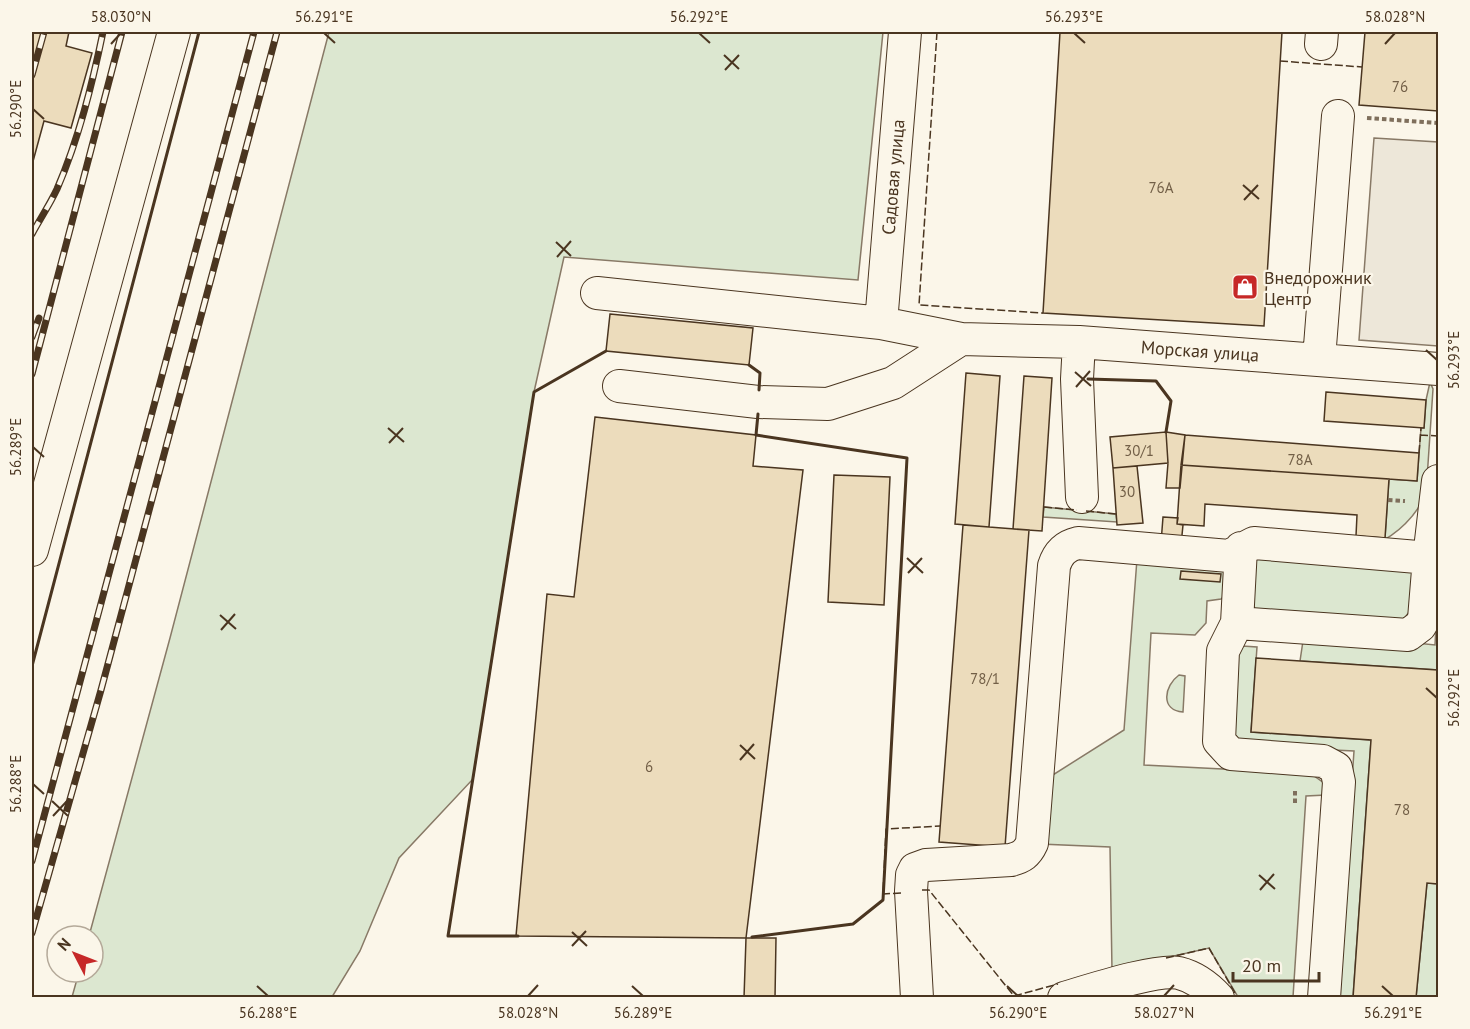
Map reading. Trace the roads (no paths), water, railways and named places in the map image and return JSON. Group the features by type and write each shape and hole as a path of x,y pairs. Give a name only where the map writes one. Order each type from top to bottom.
{"street":[{"path":"32,550 174,32"},
{"name":"Садовая улица","path":"881,323 905,32"},
{"path":"1319,358 1338,116"},
{"name":"Морская улица","path":"597,293 881,323 961,339 1079,342 1319,358 1438,369"},
{"path":"619,386 758,402 828,404 893,383 961,339"},
{"path":"1079,342 1077,379 1082,497"},
{"path":"1237,623 1408,635 1420,626 1424,619 1438,481"},
{"path":"917,998 912,891 912,875 915,869 926,865 1020,858 1028,852 1032,843 1054,566 1057,558 1070,545 1078,543 1229,556 1254,543 1430,558"},
{"path":"1241,548 1237,623 1223,651 1219,741 1231,754 1323,761 1336,768 1339,777 1324,998"},
{"path":"1064,998 1148,975 1178,972 1202,982 1218,998"}],"railway":[{"path":"32,75 44,32"},
{"path":"32,234 57,189 72,150 103,32"},
{"path":"32,374 122,32"},
{"path":"32,861 254,32"},
{"path":"32,933 101,690 277,32"},
{"path":"32,337 39,318"}],"place":[{"name":"Внедорожник Центр","path":"1245,287"}]}
